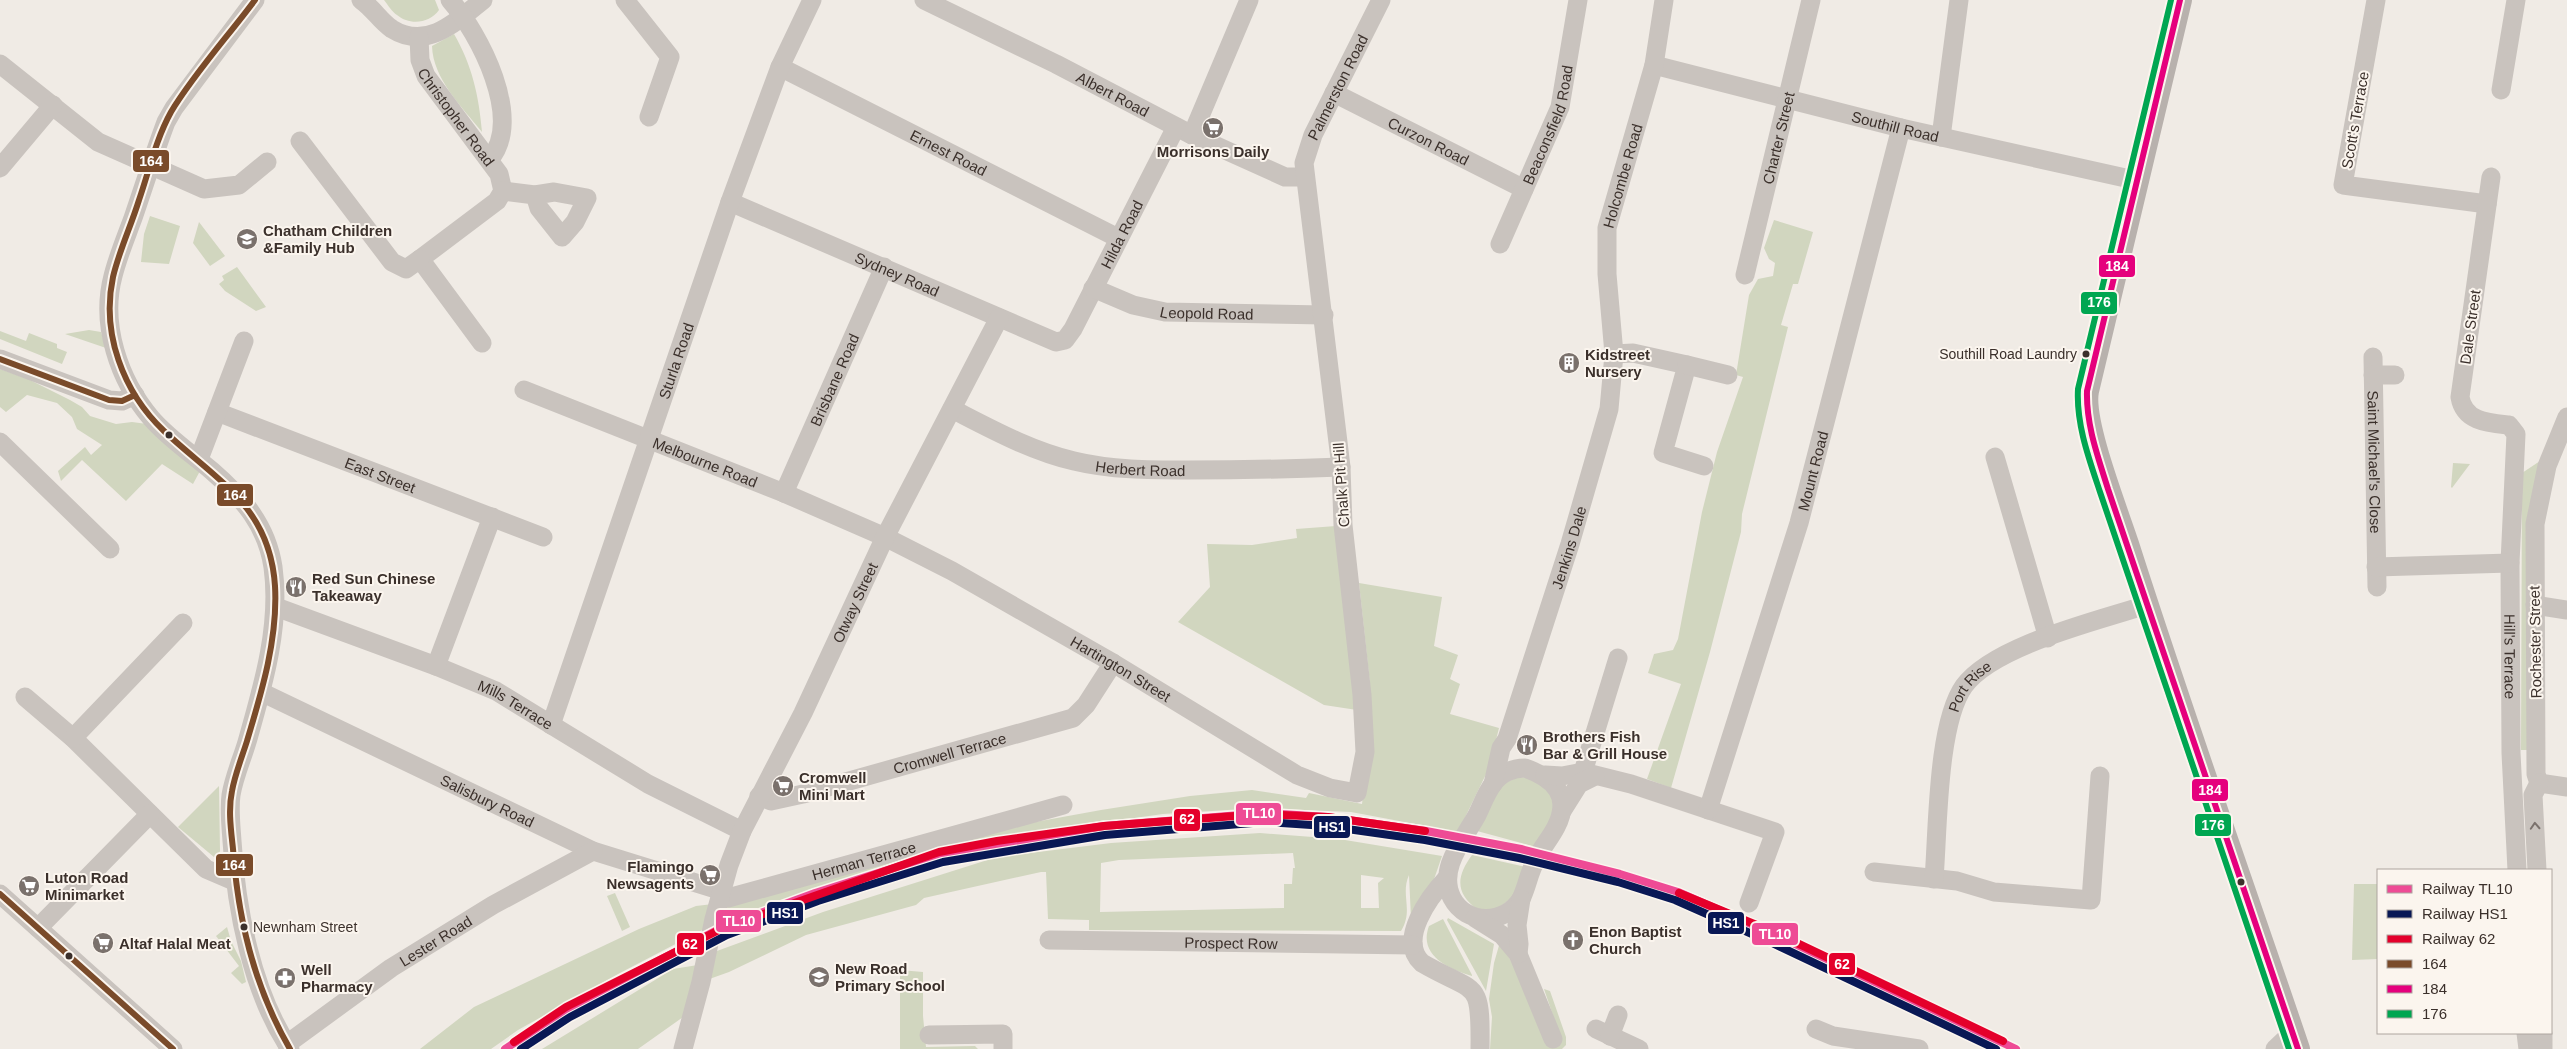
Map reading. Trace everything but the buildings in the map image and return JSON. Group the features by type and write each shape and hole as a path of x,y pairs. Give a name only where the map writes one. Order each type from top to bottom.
{"main road":[{"path":"2180,0 2086,402 2096,448 2146,604 2295,1041"}],"street":[{"path":"255,0 174,108 166,122 113,275 109,300 109,317 113,340 122,369 135,395 158,425 199,459 242,500 264,531 273,567 276,607 261,692 231,795 234,881 263,998 288,1047"},
{"path":"361,0 392,29 406,35 419,37 437,34 464,16 483,0"},
{"path":"450,0 464,16 489,66 499,104 500,140 496,151 489,160"},
{"path":"625,0 670,57 649,118"},
{"name":"Sturla Road","path":"551,725 730,202 780,67 812,0"},
{"name":"Albert Road","path":"924,0 1056,64 1184,131 1285,177 1305,177"},
{"name":"Hilda Road","path":"1065,340 1073,330 1118,238 1184,131 1249,0"},
{"name":"Beaconsfield Road","path":"1500,244 1560,107 1578,0"},
{"name":"Holcombe Road","path":"1614,354 1606,274 1607,228 1654,65 1664,0"},
{"name":"Charter Street","path":"1745,275 1811,0"},
{"path":"1941,137 1960,0"},
{"name":"Scott's Terrace","path":"2376,0 2343,185 2487,204"},
{"path":"2501,90 2516,0"},
{"name":"Palmerston Road","path":"1305,177 1304,162 1308,148 1378,1"},
{"name":"Christopher Road","path":"419,37 420,60 426,76 500,176 503,191"},
{"path":"0,64 53,104 98,142 150,167 204,189 238,185 267,162"},
{"name":"Southill Road","path":"1654,65 1787,101 2139,181"},
{"name":"Ernest Road","path":"780,67 1118,238"},
{"name":"Curzon Road","path":"1334,92 1524,189"},
{"path":"0,168 53,104"},
{"name":"Mount Road","path":"1708,810 1800,523 1900,128"},
{"path":"300,140 392,262 406,269 497,202 503,191 535,195"},
{"name":"Chalk Pit Hill","path":"1305,177 1324,315 1341,467 1343,525 1362,695 1365,752 1357,793"},
{"name":"Dale Street","path":"2491,177 2460,400 2467,412 2474,418 2512,427 2516,442"},
{"name":"Sydney Road","path":"730,202 1056,342 1065,340"},
{"path":"420,259 482,343"},
{"name":"Brisbane Road","path":"784,493 884,267"},
{"name":"Leopold Road","path":"1093,288 1133,305 1164,312 1324,315"},
{"name":"Otway Street","path":"683,1049 729,866 742,831 803,713 885,537 999,318"},
{"path":"199,459 244,341"},
{"path":"1614,354 1633,354 1728,375"},
{"name":"Jenkins Dale","path":"1493,784 1493,774 1501,748 1507,738 1573,536 1606,424 1612,394 1614,354"},
{"path":"0,359 109,400 122,401 135,395"},
{"path":"1687,365 1663,453 1704,466"},
{"name":"Saint Michael's Close","path":"2377,587 2373,366 2395,375"},
{"name":"Melbourne Road","path":"524,390 784,493 885,537"},
{"name":"Herbert Road","path":"952,409 1016,442 1074,462 1094,465 1151,470 1265,470 1341,467"},
{"name":"East Street","path":"217,412 543,537"},
{"name":"Rochester Street","path":"2537,869 2533,795 2539,783 2536,774 2536,512 2547,466 2567,417"},
{"path":"0,442 110,549"},
{"name":"Hill's Terrace","path":"2516,442 2510,509 2510,563 2511,753 2517,869"},
{"path":"1995,457 2048,638"},
{"path":"436,666 492,518"},
{"name":"Hartington Street","path":"885,537 952,571 1113,663 1297,775 1330,788 1357,793"},
{"path":"2376,567 2510,563"},
{"name":"Port Rise","path":"1934,879 1946,735 1955,704 1969,680 1991,662 2004,655 2146,604"},
{"path":"2535,605 2567,610"},
{"name":"Mills Terrace","path":"276,607 436,666 496,691 648,784 742,831"},
{"path":"73,738 183,623"},
{"path":"1518,954 1517,925 1520,899 1537,857 1556,826 1562,811 1579,784 1589,774 1618,658"},
{"name":"Cromwell Terrace","path":"759,796 774,801 803,794 1073,718 1086,705 1113,663"},
{"name":"Salisbury Road","path":"261,692 593,851 722,894"},
{"path":"25,697 73,738 206,869 234,881"},
{"path":"1507,738 1516,760 1525,768 1545,775 1589,774 1631,784 1775,832 1749,903"},
{"path":"1480,1049 1481,1013 1474,992 1465,983 1422,963 1417,958 1413,945 1413,933 1436,890 1449,871 1470,826 1493,784 1512,769 1525,768"},
{"path":"1545,775 1557,788 1562,811"},
{"path":"1874,872 1960,882 1994,892 2091,900 2100,776"},
{"path":"2539,783 2567,787"},
{"name":"Herman Terrace","path":"722,894 728,898 1063,805"},
{"path":"38,928 103,864 150,814"},
{"name":"Lester Road","path":"288,1047 391,968 493,905 593,851"},
{"path":"1449,871 1450,894 1469,915 1502,935 1518,954 1553,1039"},
{"path":"0,894 173,1049"},
{"path":"1422,915 1444,907 1469,915 1489,918 1503,915 1520,899"},
{"name":"Prospect Row","path":"1049,940 1413,945"},
{"path":"1618,1015 1603,1033 1639,1049"},
{"path":"1816,1028 1833,1036 1919,1049"},
{"path":"929,1035 1003,1034 1003,1049"},
{"path":"2526,1034 2528,1049"},
{"path":"2543,1034 2543,1049"},
{"path":"2275,1049 2295,1041"}],"green space":[{"path":"384,0 435,0 439,10 425,20 419,22 408,21 395,14"},
{"path":"454,34 466,57 474,81 482,132 450,92 437,70 432,46"},
{"path":"150,216 180,226 169,264 141,262 144,234"},
{"path":"1774,220 1813,232 1798,284 1793,284 1781,325 1788,327 1742,514 1741,532 1710,652 1671,788 1647,779 1681,684 1648,673 1654,654 1673,650 1678,639 1702,512 1717,452 1743,377 1736,375 1749,295 1758,279 1773,276 1775,263 1769,259 1764,248"},
{"path":"199,222 225,256 210,266 193,243"},
{"path":"237,267 266,307 256,311 225,291 219,284 224,280 222,276"},
{"path":"89,330 101,332 106,348 65,334"},
{"path":"0,331 26,341 29,333 57,344 57,348 67,352 62,364 0,339"},
{"path":"0,369 28,379 70,400 82,407 90,416 116,424 132,422 147,424 200,471 193,484 162,464 126,501 82,460 61,481 58,471 85,447 91,455 102,445 77,429 72,417 57,403 27,395 6,412 0,407"},
{"path":"2540,461 2528,750 2521,750 2522,473"},
{"path":"2453,463 2470,464 2452,488 2451,487"},
{"path":"1336,526 1357,710 1324,705 1178,622 1210,587 1207,544 1252,545 1297,538 1296,529"},
{"path":"1359,583 1442,597 1434,646 1458,655 1450,679 1460,684 1450,714 1499,728 1489,768 1458,832 1351,812 1260,808 1163,814 1020,834 951,847 712,925 618,974 518,1030 491,1049 420,1049 474,1007 639,929 696,906 713,904 719,906 1035,822 1190,796 1252,790 1306,798 1309,793 1362,804 1366,773 1370,684"},
{"path":"1518,777 1533,778 1552,795 1554,815 1536,847 1477,831 1501,785"},
{"path":"219,786 220,851 218,856 214,857 178,827"},
{"path":"1260,833 1339,839 1442,856 1431,888 1411,919 1409,875 1406,889 1407,909 1405,923 1401,931 1089,930 1089,920 1048,919 1046,872 1041,872 924,898 916,905 806,935 729,972 701,982 693,1010 638,1049 542,1049 673,969 704,964 706,955 823,912 997,857 1111,843","holes":["1293,853 1295,868 1293,868 1292,884 1284,884 1284,908 1100,912 1101,863 1119,860","1361,875 1384,878 1378,883 1379,908 1361,908"]},
{"path":"1472,855 1530,868 1515,895 1496,910 1478,910 1470,904 1462,891 1460,884 1463,870"},
{"path":"2354,884 2377,884 2377,959 2352,960"},
{"path":"615,893 630,927 622,931 607,896"},
{"path":"1448,918 1494,944 1486,991 1447,920"},
{"path":"1443,919 1472,976 1445,965 1431,953 1427,936 1429,926"},
{"path":"227,927 231,941 241,961 246,982 242,984 231,973 239,966 216,936"},
{"path":"1500,942 1513,964 1537,1023 1560,1036 1544,989 1550,991 1566,1037 1566,1045 1562,1049 1490,1049 1492,1017 1489,999 1494,963"},
{"path":"900,970 923,972 923,1016 926,1047 975,1046 978,1049 900,1049"}],"rail line":[{"name":"TL10","path":"505,1049 566,1009 723,927 815,893 941,853 1104,826 1265,813 1327,817 1426,831 1521,849 1620,874 1678,892 1774,934 2016,1049"},
{"name":"62","path":"514,1042 566,1007 721,929 939,852 997,841 1104,826 1261,814 1328,817 1425,831"},
{"name":"HS1","path":"521,1049 570,1017 727,935 818,901 943,862 1105,835 1265,822 1326,826 1425,840 1519,858 1618,882 1675,900 1770,942 1996,1049"},
{"name":"62","path":"1679,893 1776,933 2003,1041"}],"transit line":[{"name":"164","path":"255,0 190,84 166,122 113,277 110,319 113,340 119,360 137,398 164,431 221,480 237,497 263,535 271,558 275,586 274,625 271,645 258,703 233,785 230,820 235,875 250,952 267,1002 277,1026 290,1049"},
{"name":"176","path":"2171,0 2078,389 2079,415 2084,441 2096,480 2289,1049"},
{"name":"184","path":"2180,0 2087,391 2088,416 2093,441 2108,489 2298,1049"},
{"name":"164","path":"0,359 109,400 122,401 135,395"},
{"name":"164","path":"0,894 173,1049"}],"place":[{"name":"Morrisons Daily","path":"1213,128"},
{"name":"Chatham Children &Family Hub","path":"247,239"},
{"name":"Southill Road Laundry","path":"2086,354"},
{"name":"Kidstreet Nursery","path":"1569,363"},
{"name":"Red Sun Chinese Takeaway","path":"296,587"},
{"name":"Brothers Fish Bar & Grill House","path":"1527,745"},
{"name":"Cromwell Mini Mart","path":"783,786"},
{"name":"Flamingo Newsagents","path":"710,875"},
{"name":"Luton Road Minimarket","path":"29,886"},
{"name":"Newnham Street","path":"244,927"},
{"name":"Enon Baptist Church","path":"1573,940"},
{"name":"Altaf Halal Meat","path":"103,943"},
{"name":"New Road Primary School","path":"819,977"},
{"name":"Well Pharmacy","path":"285,978"}]}
